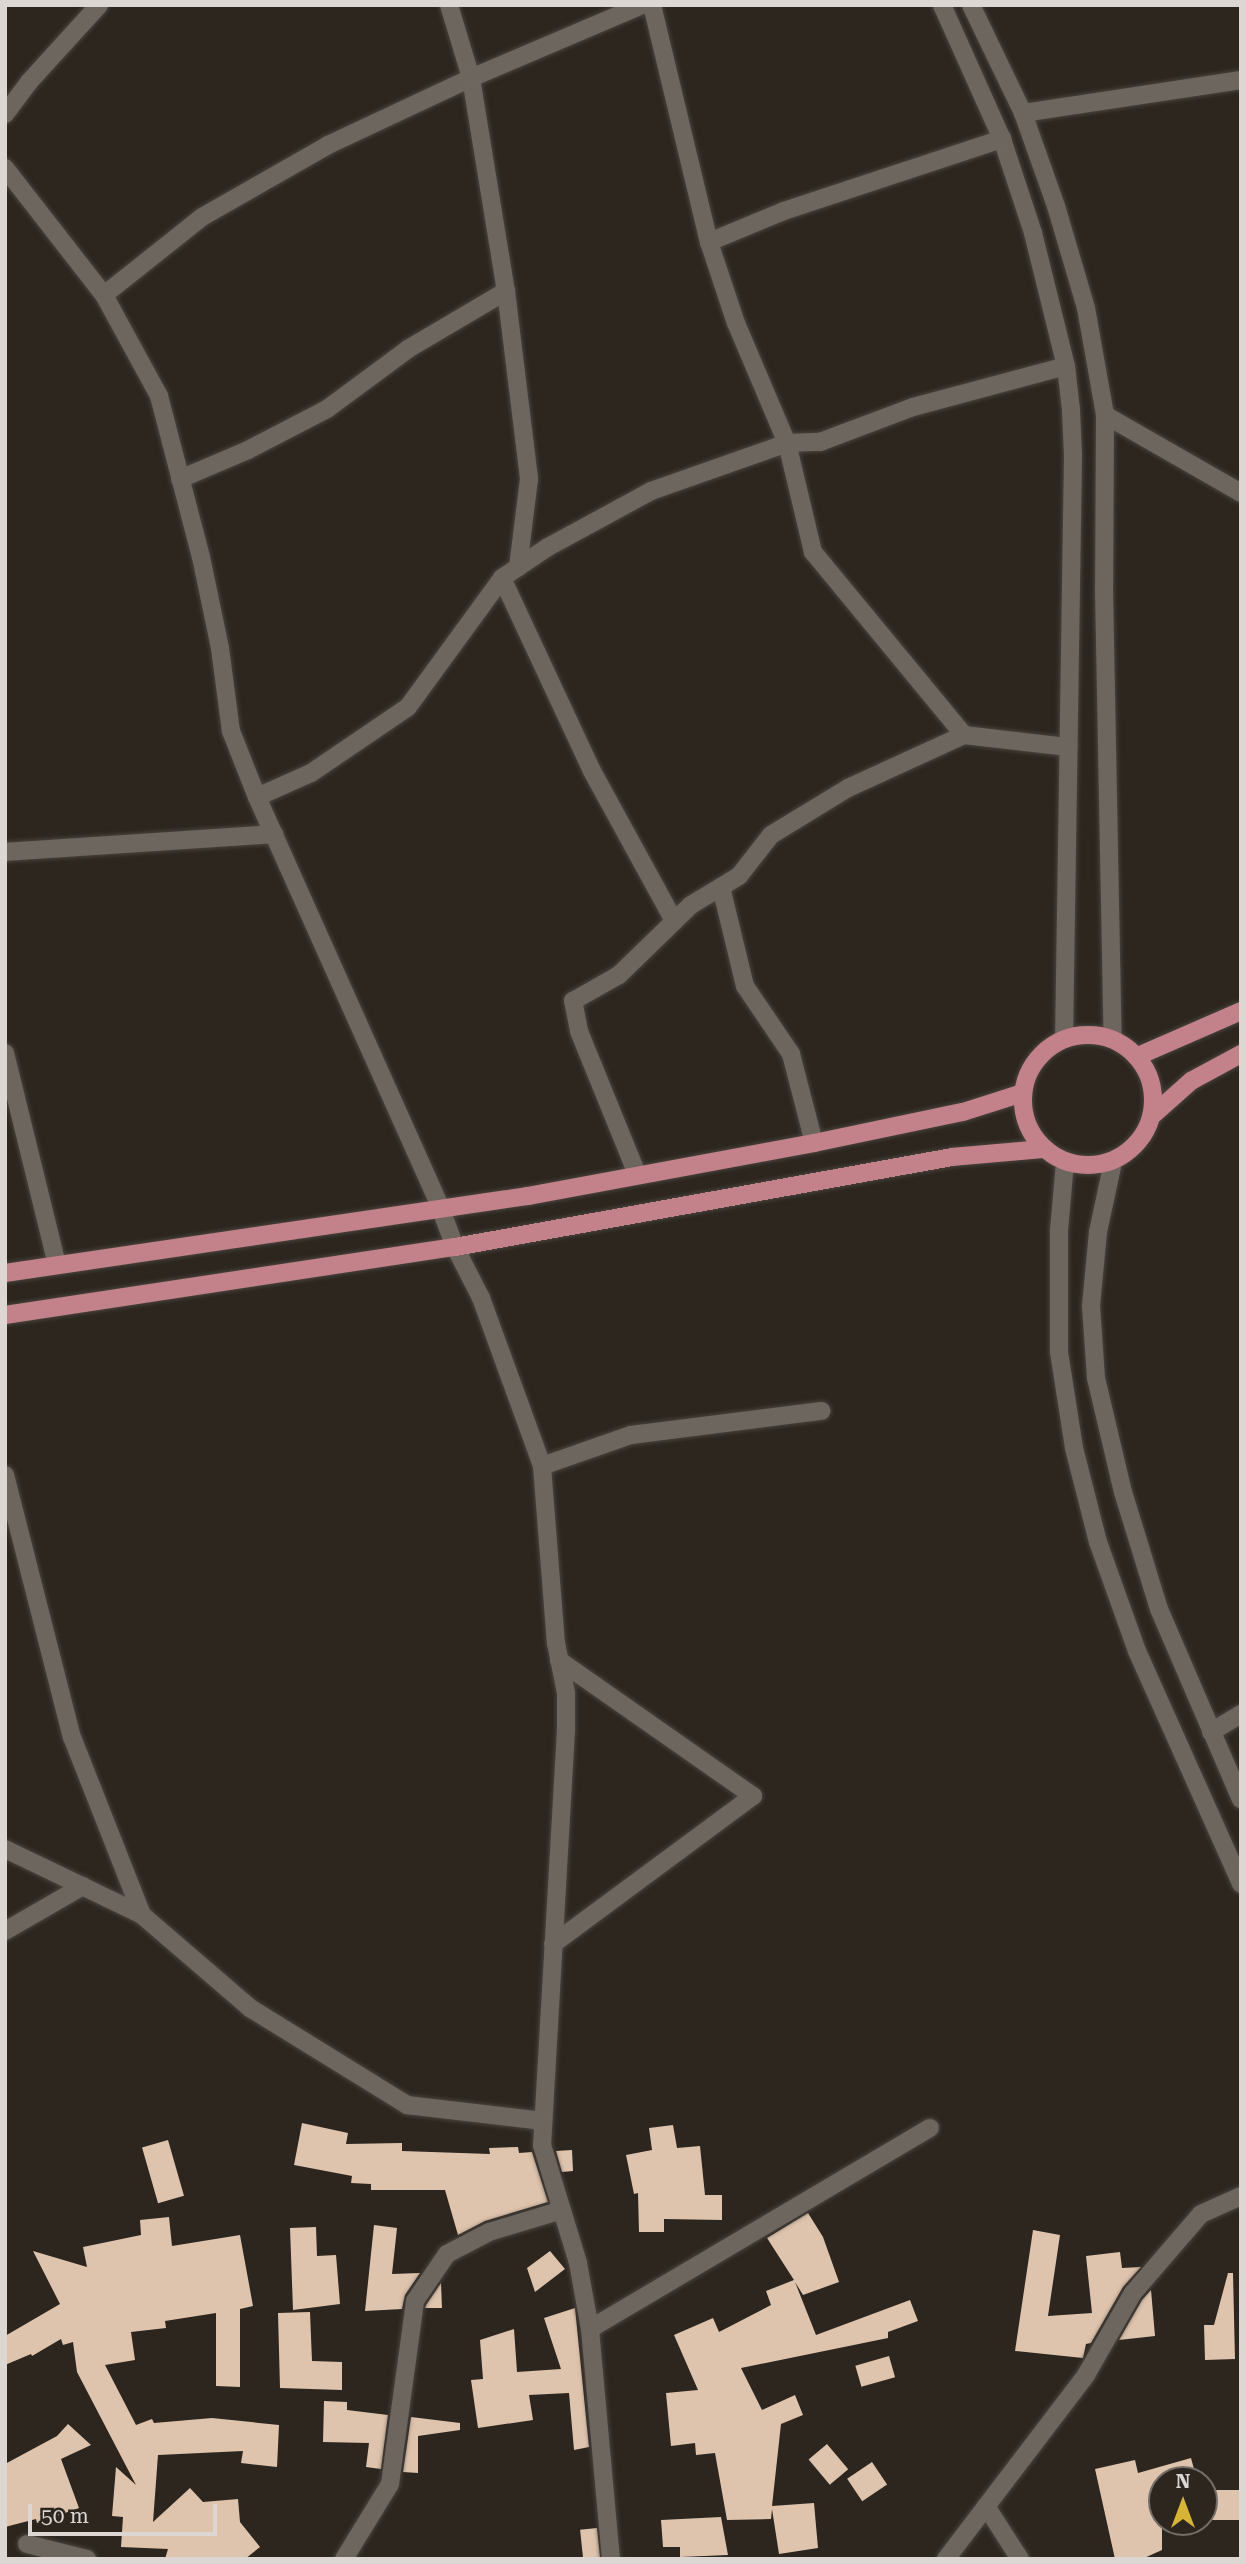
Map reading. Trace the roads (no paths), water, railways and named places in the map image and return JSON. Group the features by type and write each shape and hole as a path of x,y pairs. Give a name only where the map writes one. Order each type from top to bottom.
{"main road":[{"path":"1138,1056 1241,1011"},
{"path":"1154,1114 1153,1083 1138,1056 1112,1039 1088,1034 1064,1039 1036,1060 1027,1075 1023,1093 1026,1124 1043,1149 1065,1162 1112,1162 1140,1143 1154,1114 1191,1081 1241,1054"},
{"path":"5,1273 528,1196 814,1143 963,1112 1023,1093"},
{"path":"5,1315 455,1247 952,1157 1043,1149"}],"street":[{"path":"5,114 29,82 99,5"},
{"path":"449,5 471,78 506,291 529,479 518,568"},
{"path":"104,295 202,217 328,145 471,78 642,5"},
{"path":"652,5 709,242 736,323 787,443 813,552 964,734"},
{"path":"942,5 1002,139 1033,233 1066,366 1073,456 1064,1039"},
{"path":"971,5 1023,113 1056,206 1086,309 1105,415 1104,590 1112,1039"},
{"path":"1023,113 1241,80"},
{"path":"709,242 784,211 1002,139"},
{"path":"5,168 104,295 159,396 220,648 232,731 257,797 440,1207 455,1247 481,1298 542,1466 559,1660 566,1693 542,2145 578,2263 590,2329 611,2559"},
{"path":"180,479 248,450 327,409 408,349 506,291"},
{"path":"257,797 311,773 408,706 502,578 548,547 651,491 787,443 820,442 913,407 1066,366"},
{"path":"1105,415 1241,493"},
{"path":"502,578 592,771 674,921"},
{"path":"637,1174 579,1031 573,1001 620,975 691,905 739,876 771,835 848,788 964,734 1069,747"},
{"path":"5,852 274,834"},
{"path":"721,887 745,986 791,1054 814,1143"},
{"path":"5,1053 57,1265"},
{"path":"1065,1162 1059,1230 1059,1352 1074,1448 1098,1542 1137,1651 1241,1884"},
{"path":"1112,1162 1098,1233 1090,1306 1096,1378 1123,1492 1159,1609 1241,1799"},
{"path":"542,1466 631,1436 821,1411"},
{"path":"5,1475 72,1737 142,1915"},
{"path":"553,1944 753,1796 559,1660"},
{"path":"1211,1732 1241,1714"},
{"path":"5,1849 142,1915 250,2008 407,2105 543,2121"},
{"path":"5,1931 83,1886"},
{"path":"590,2329 930,2128"},
{"path":"946,2559 1086,2375 1133,2292 1200,2214 1241,2196"},
{"path":"344,2559 390,2484 415,2301 447,2254 489,2232 562,2210"},
{"path":"986,2506 1020,2559"},
{"path":"27,2544 87,2559"}]}
